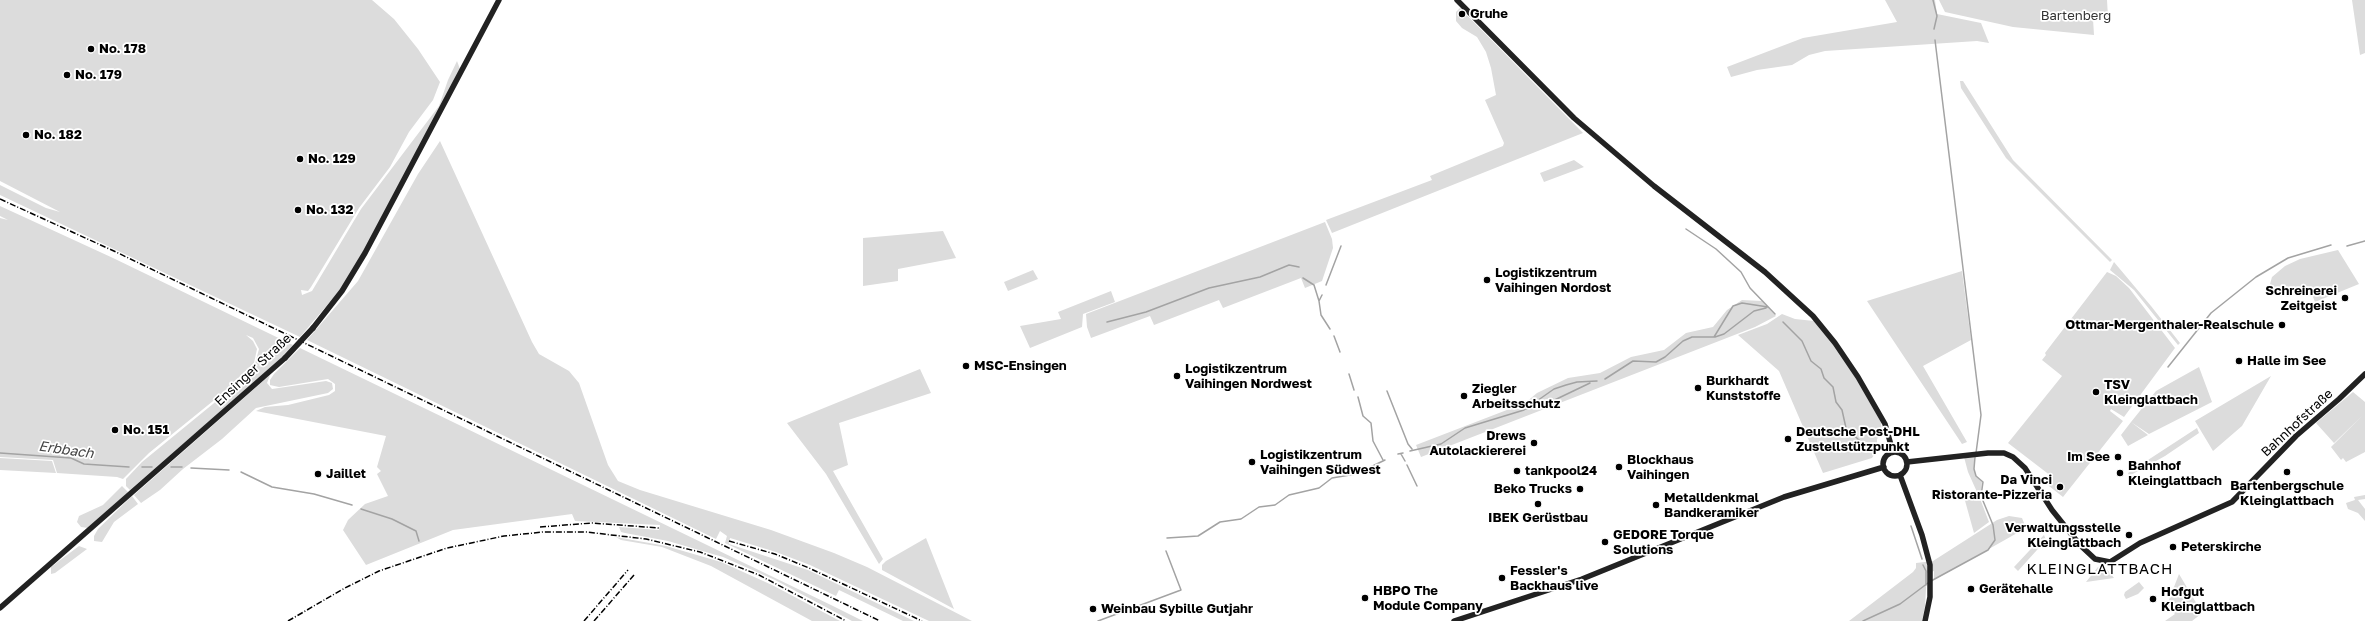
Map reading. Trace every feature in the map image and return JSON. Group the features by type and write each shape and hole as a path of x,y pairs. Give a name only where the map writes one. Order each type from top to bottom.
{"main road":[{"name":"Ensinger Straße","path":"0,608 285,358 313,328 339,295 366,254 499,0"},
{"path":"1457,0 1574,118 1596,138 1654,186 1765,272 1812,316 1835,343 1858,377 1885,424 1893,452"},
{"name":"Bahnhofstraße","path":"1907,462 1972,454 2004,453 2020,462 2057,518 2084,549 2098,560 2106,562 2114,560 2140,543 2186,522 2222,508 2232,502 2296,436 2339,399 2365,374"},
{"path":"1893,452 1902,454 1907,462 1906,469 1900,474 1892,475 1884,467 1885,458 1893,452"},
{"path":"1454,621 1582,579 1796,492 1884,467"},
{"path":"1900,474 1927,550 1931,582 1925,621"}],"green space":[{"path":"0,0 372,0 394,19 418,49 440,82 433,100 409,132 390,167 359,208 311,287 308,291 301,290 302,295 312,291 361,209 439,106 448,80 457,61 460,69 364,252 340,290 300,337 0,195 0,185 46,208 60,212 0,181"},
{"path":"1885,0 1935,0 1937,14 1981,23 1989,43 1977,41 1825,51 1809,55 1792,65 1757,70 1731,77 1727,67 1803,38 1897,22"},
{"name":"Bartenberg","path":"1939,0 2107,0 2108,17 2093,19 2094,35 2013,27 1945,12"},
{"path":"2352,0 2365,0 2365,53 2360,55"},
{"path":"1460,8 1583,133 1332,233 1326,220 1432,180 1430,176 1503,146 1504,143 1485,100 1496,95 1491,68 1486,52 1477,37 1462,28 1456,21 1456,12"},
{"path":"1960,81 1963,81 2013,160 2112,260 2110,262 2006,158 1961,88"},
{"path":"440,141 532,342 539,354 569,371 579,383 608,465 618,481 640,490 771,530 834,553 867,567 972,621 929,621 810,565 776,552 730,538 729,544 808,570 914,621 903,621 839,590 836,596 725,543 727,536 720,531 716,539 307,340 358,281 418,174"},
{"path":"1574,160 1584,167 1544,182 1540,173"},
{"path":"0,206 113,258 293,345 274,365 130,490 126,486 126,479 142,462 219,399 255,364 259,349 253,338 246,335 253,341 257,349 254,363 218,397 149,453 123,479 117,477 57,473 53,460 0,457 0,218 8,220 0,216"},
{"path":"1325,222 1332,239 1333,248 1322,281 1305,288 1301,278 1223,308 1219,300 1154,325 1150,316 1091,338 1087,327 1086,314"},
{"path":"943,231 956,258 898,269 898,281 863,286 863,238"},
{"path":"2338,250 2359,284 2315,302 2309,287 2288,297 2274,293 2270,284 2272,277 2285,266 2300,259"},
{"path":"2114,262 2180,343 2178,345 2134,290 2110,270"},
{"path":"1033,270 1038,279 1008,291 1004,282"},
{"path":"1962,271 1971,340 1923,366 1967,442 1962,444 1867,301"},
{"name":"TSV Kleinglattbach","path":"2107,272 2116,276 2129,288 2175,348 2124,417 2111,409 2110,411 2123,421 2063,497 2049,486 2048,482 2051,476 2008,443 2062,376 2042,360 2046,355 2045,353"},
{"path":"1111,291 1115,302 1083,314 1082,327 1030,348 1020,326 1061,319 1058,312"},
{"path":"1742,300 1762,301 1776,316 1755,327 1421,457 1416,445 1525,403 1537,393 1568,378 1600,373 1631,357 1664,350 1686,333 1713,327 1727,310"},
{"path":"1782,314 1795,319 1814,321 1834,344 1856,378 1881,422 1882,433 1877,439 1877,450 1872,458 1823,473 1779,371 1738,335 1767,324"},
{"path":"300,348 863,621 852,621 775,580 723,557 668,541 621,532 619,527 659,530 660,525 575,521 572,514 453,530 366,565 343,530 348,520 365,504 388,496 377,474 381,471 377,467 386,436 256,411 265,407 288,405 329,395 335,391 335,384 328,379 279,387 270,385 270,380 274,374"},
{"name":"TSV Kleinglattbach","path":"2199,367 2212,402 2149,434 2131,422 2156,391"},
{"path":"920,369 931,393 839,423 848,465 833,471 883,559 879,564 826,474 787,423"},
{"path":"270,375 267,383 272,389 326,381 332,383 333,389 328,393 256,408 222,439 183,469 160,490 141,503 134,495"},
{"path":"2271,376 2242,426 2213,451 2195,421"},
{"path":"2353,392 2365,402 2365,452 2346,462 2343,458 2341,460 2331,447 2362,416 2334,443 2316,423"},
{"path":"2131,422 2148,435 2128,446 2121,435"},
{"path":"2197,428 2199,433 2165,456 2129,476 2128,473"},
{"path":"1974,456 1974,469 1976,476 1982,482 1981,495 1979,496 1989,522 1974,533 1964,497 1977,492 1968,472 1964,457"},
{"path":"0,458 52,461 56,473 0,470"},
{"path":"122,486 128,492 88,528 81,527 77,522 79,516 103,505"},
{"path":"2365,495 2365,499 2358,500 2365,509 2365,521 2358,513 2348,509 2346,503 2355,500 2354,497"},
{"path":"132,496 138,504 114,522 102,542 94,541 94,536 98,529"},
{"path":"2009,516 2022,518 2026,528 1934,580 1934,571 1927,573 1925,606 1922,621 1849,621 1913,572 1916,568 1916,563 1933,561 1997,520"},
{"path":"2044,535 2046,540 2018,571 2014,567"},
{"path":"616,537 666,546 721,562 772,585 840,621 812,621 711,566 662,547 621,540"},
{"path":"926,538 954,609 882,570 882,565 886,561"},
{"path":"79,546 87,549 55,573 51,574 51,567"},
{"path":"2098,567 2105,567 2114,578 2086,582"},
{"path":"2179,574 2201,611 2201,614 2192,621 2165,621 2175,614 2167,605"},
{"path":"2139,582 2144,588 2138,594 2126,599 2124,595 2125,592"}],"waterway":[{"path":"1933,0 1937,16 1934,29"},
{"path":"1935,40 1981,415 1976,453"},
{"path":"1686,229 1716,249 1741,272 1750,288 1775,314"},
{"path":"2347,246 2365,241"},
{"path":"2168,367 2211,313 2256,277 2288,258 2331,245"},
{"path":"1326,285 1341,246"},
{"path":"1107,322 1146,312 1209,288 1260,277 1289,265 1299,267"},
{"path":"1303,278 1314,285 1319,301 1321,315 1330,329"},
{"path":"1319,301 1322,295"},
{"path":"1605,379 1633,361 1656,362 1665,357 1683,341 1692,337 1714,337 1733,306 1742,303 1768,307"},
{"path":"1715,337 1724,334 1754,311 1766,308"},
{"path":"1783,322 1802,341 1811,361 1821,369 1824,378 1833,387 1836,402 1842,410 1846,428 1859,440"},
{"path":"1334,336 1340,352"},
{"path":"1349,374 1354,390"},
{"path":"1410,451 1441,444 1465,428 1524,410 1554,389 1577,382 1597,381"},
{"path":"1526,409 1542,406 1590,383"},
{"path":"1387,391 1408,444 1412,449"},
{"path":"1358,397 1363,416 1371,423 1373,441 1383,460"},
{"name":"Erbbach","path":"0,453 71,458 84,464 129,467"},
{"path":"1398,454 1403,453"},
{"path":"1401,454 1405,461"},
{"path":"1931,581 1988,550 1995,540 1993,525 1981,496 1983,482 1976,476 1974,469 1975,457"},
{"path":"1167,538 1198,536 1220,522 1241,519 1259,507 1275,505 1289,495 1319,488 1332,478 1356,474 1385,460"},
{"path":"1407,465 1417,486"},
{"name":"Erbbach","path":"142,467 152,467"},
{"name":"Erbbach","path":"171,467 182,467"},
{"name":"Erbbach","path":"191,468 229,470"},
{"name":"Erbbach","path":"241,472 272,487 314,494 352,505"},
{"name":"Erbbach","path":"361,509 392,519 416,531 419,541"},
{"path":"1911,526 1922,559"},
{"path":"1098,621 1181,590 1166,551"},
{"path":"1923,565 1926,571 1926,585"},
{"path":"1863,621 1900,604 1928,583"}],"railway":[{"path":"0,199 116,252 880,621"},
{"path":"540,527 592,523 659,528"},
{"path":"288,621 345,588 379,571 447,548 504,536 543,532 586,532 646,539 700,552 759,575 846,621"},
{"path":"729,541 775,554 809,568 922,621"},
{"path":"584,621 628,570"},
{"path":"594,621 634,575"}],"place":[{"name":"Gruhe","path":"1462,14"},
{"name":"No. 178","path":"91,49"},
{"name":"No. 179","path":"67,75"},
{"name":"No. 182","path":"26,135"},
{"name":"No. 129","path":"300,159"},
{"name":"No. 132","path":"298,210"},
{"name":"Logistikzentrum Vaihingen Nordost","path":"1487,280"},
{"name":"Schreinerei Zeitgeist","path":"2345,298"},
{"name":"Ottmar-Mergenthaler-Realschule","path":"2282,325"},
{"name":"Halle im See","path":"2239,361"},
{"name":"MSC-Ensingen","path":"966,366"},
{"name":"Logistikzentrum Vaihingen Nordwest","path":"1177,376"},
{"name":"Burkhardt Kunststoffe","path":"1698,388"},
{"name":"TSV Kleinglattbach","path":"2096,392"},
{"name":"Ziegler Arbeitsschutz","path":"1464,396"},
{"name":"No. 151","path":"115,430"},
{"name":"Deutsche Post-DHL Zustellstützpunkt","path":"1788,439"},
{"name":"Drews Autolackiererei","path":"1534,443"},
{"name":"Im See","path":"2118,457"},
{"name":"Logistikzentrum Vaihingen Südwest","path":"1252,462"},
{"name":"Blockhaus Vaihingen","path":"1619,467"},
{"name":"tankpool24","path":"1517,471"},
{"name":"Bartenbergschule Kleinglattbach","path":"2287,472"},
{"name":"Bahnhof Kleinglattbach","path":"2120,473"},
{"name":"Jaillet","path":"318,474"},
{"name":"Da Vinci Ristorante-Pizzeria","path":"2060,487"},
{"name":"Beko Trucks","path":"1580,489"},
{"name":"IBEK Gerüstbau","path":"1538,504"},
{"name":"Metalldenkmal Bandkeramiker","path":"1656,505"},
{"name":"Verwaltungsstelle Kleinglattbach","path":"2129,535"},
{"name":"GEDORE Torque Solutions","path":"1605,542"},
{"name":"Peterskirche","path":"2173,547"},
{"name":"Fessler's Backhaus live","path":"1502,578"},
{"name":"Gerätehalle","path":"1971,589"},
{"name":"HBPO The Module Company","path":"1365,598"},
{"name":"Hofgut Kleinglattbach","path":"2153,599"},
{"name":"Weinbau Sybille Gutjahr","path":"1093,609"}],"district":[{"name":"KLEINGLATTBACH","path":"2100,569"}]}
